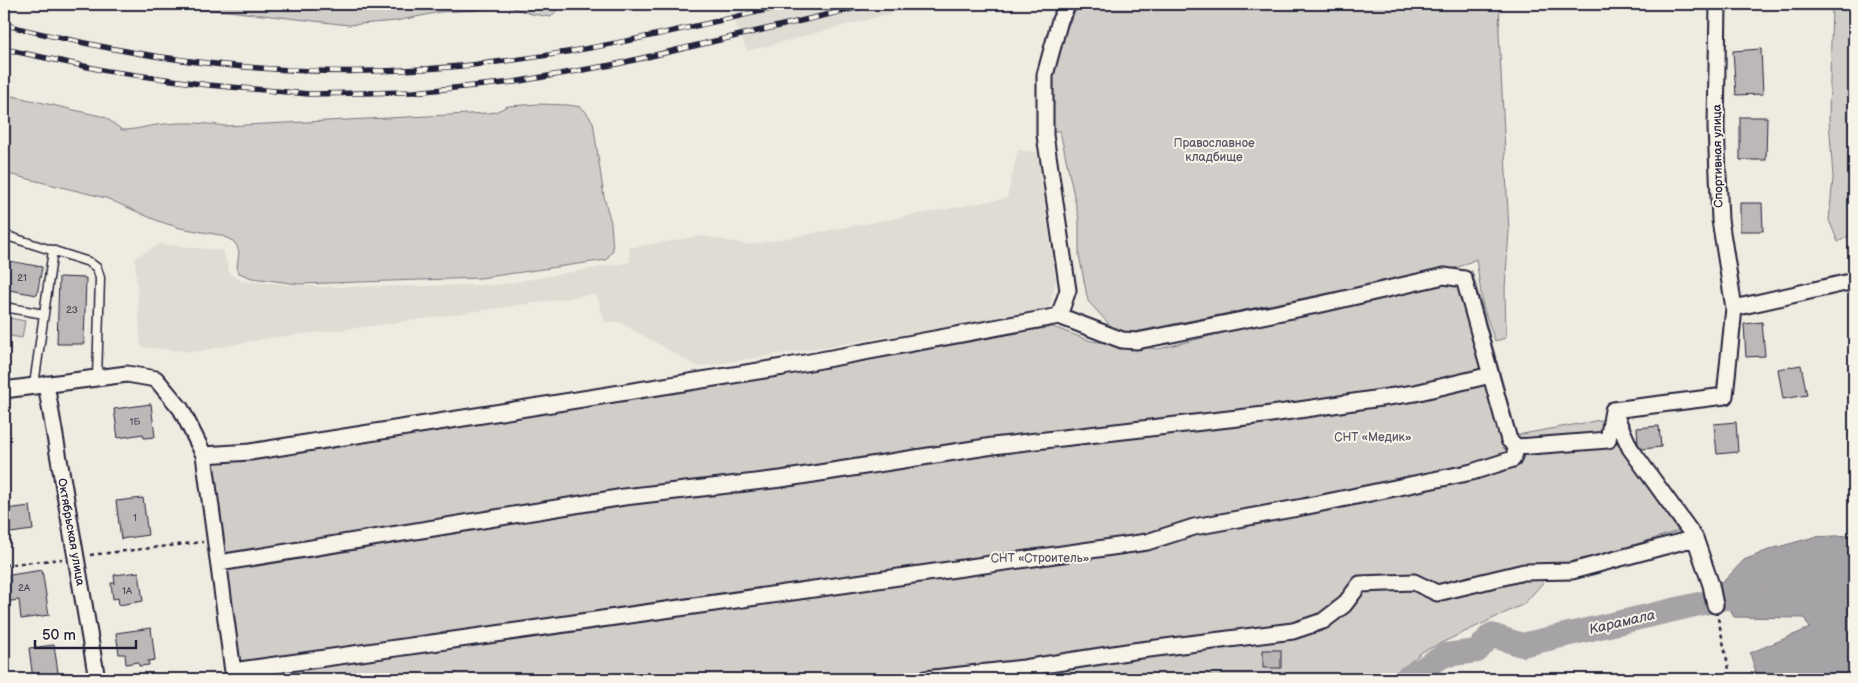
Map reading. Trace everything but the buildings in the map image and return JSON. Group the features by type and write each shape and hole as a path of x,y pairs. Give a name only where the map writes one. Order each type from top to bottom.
{"street":[{"path":"1059,316 1068,290 1045,134 1045,75 1060,20 1068,4"},
{"name":"Спортивная улица","path":"1613,410 1725,396 1734,308 1720,220 1716,128 1718,4"},
{"path":"204,455 250,452 783,367 1059,316 1122,340 1137,341 1322,304 1444,276 1464,279 1508,440 1517,447 1608,440 1613,410"},
{"path":"1734,308 1854,281"},
{"path":"4,390 128,374 156,378 181,410 204,455 234,675 1147,542 1194,527 1303,508 1472,472 1513,459 1517,447"},
{"path":"219,563 624,497 781,479 993,446 1264,416 1415,393 1491,375"},
{"name":"Октябрьская улица","path":"40,385 76,557 97,679"},
{"path":"1613,410 1630,448 1695,538 1711,585 1715,605"},
{"path":"925,679 1024,668 1133,651 1293,630 1323,621 1344,605 1360,584 1414,582 1437,593 1524,572 1572,571 1695,538"}],"lane":[{"path":"4,235 94,265 99,273 97,378"},
{"path":"40,385 44,314 53,250"},
{"path":"4,306 44,314"}],"path":[{"path":"4,565 206,542"},
{"path":"1715,605 1731,679"}],"shaded area":[{"path":"728,4 927,4 747,51"},
{"path":"1018,150 1037,152 1056,281 1048,311 699,367 619,322 605,322 596,294 373,326 269,338 194,352 141,347 135,258 160,244 223,251 230,274 242,281 325,287 497,285 630,262 629,248 702,236 749,245 1007,198"},
{"path":"1854,535 1854,679 1758,679 1750,653 1810,628 1804,618 1734,617 1718,583 1725,580 1744,560 1771,549 1814,537"}],"green space":[{"path":"165,4 558,4 557,10 551,17 532,14 504,5 477,10 440,12 396,21 349,25 228,11 201,10"},
{"name":"Православное кладбище","path":"1079,4 1500,4 1499,33 1509,232 1505,288 1506,338 1495,341 1483,307 1476,259 1459,267 1119,335 1088,301 1079,255 1079,219 1060,131 1053,131 1051,89 1061,40"},
{"path":"1832,4 1854,4 1854,223 1852,234 1838,242 1829,220 1833,178 1829,118"},
{"path":"4,94 105,117 122,130 172,123 225,126 489,113 508,106 539,104 581,107 593,122 604,197 611,223 613,250 606,260 480,278 299,284 252,278 239,273 237,267 239,253 237,246 233,241 220,235 180,228 158,221 106,198 4,173"},
{"path":"1472,271 1517,435 1606,419 1678,531 1554,570 1524,604 1422,652 1390,679 234,679 211,463 1053,327 1091,341 1158,349"},
{"path":"4,317 25,321 22,338 4,335"}],"waterway":[{"name":"Карамала","path":"1405,679 1445,655 1477,651 1491,635 1522,645 1725,598 1758,600"}],"railway":[{"path":"4,24 118,50 174,59 287,70 400,70 457,66 548,55 653,35 792,4"},
{"path":"4,49 107,71 208,85 309,94 414,92 514,82 617,64 873,4"}],"park label":[{"name":"СНТ «Медик»","path":"1373,437"},
{"name":"СНТ «Строитель»","path":"1040,558"}]}
